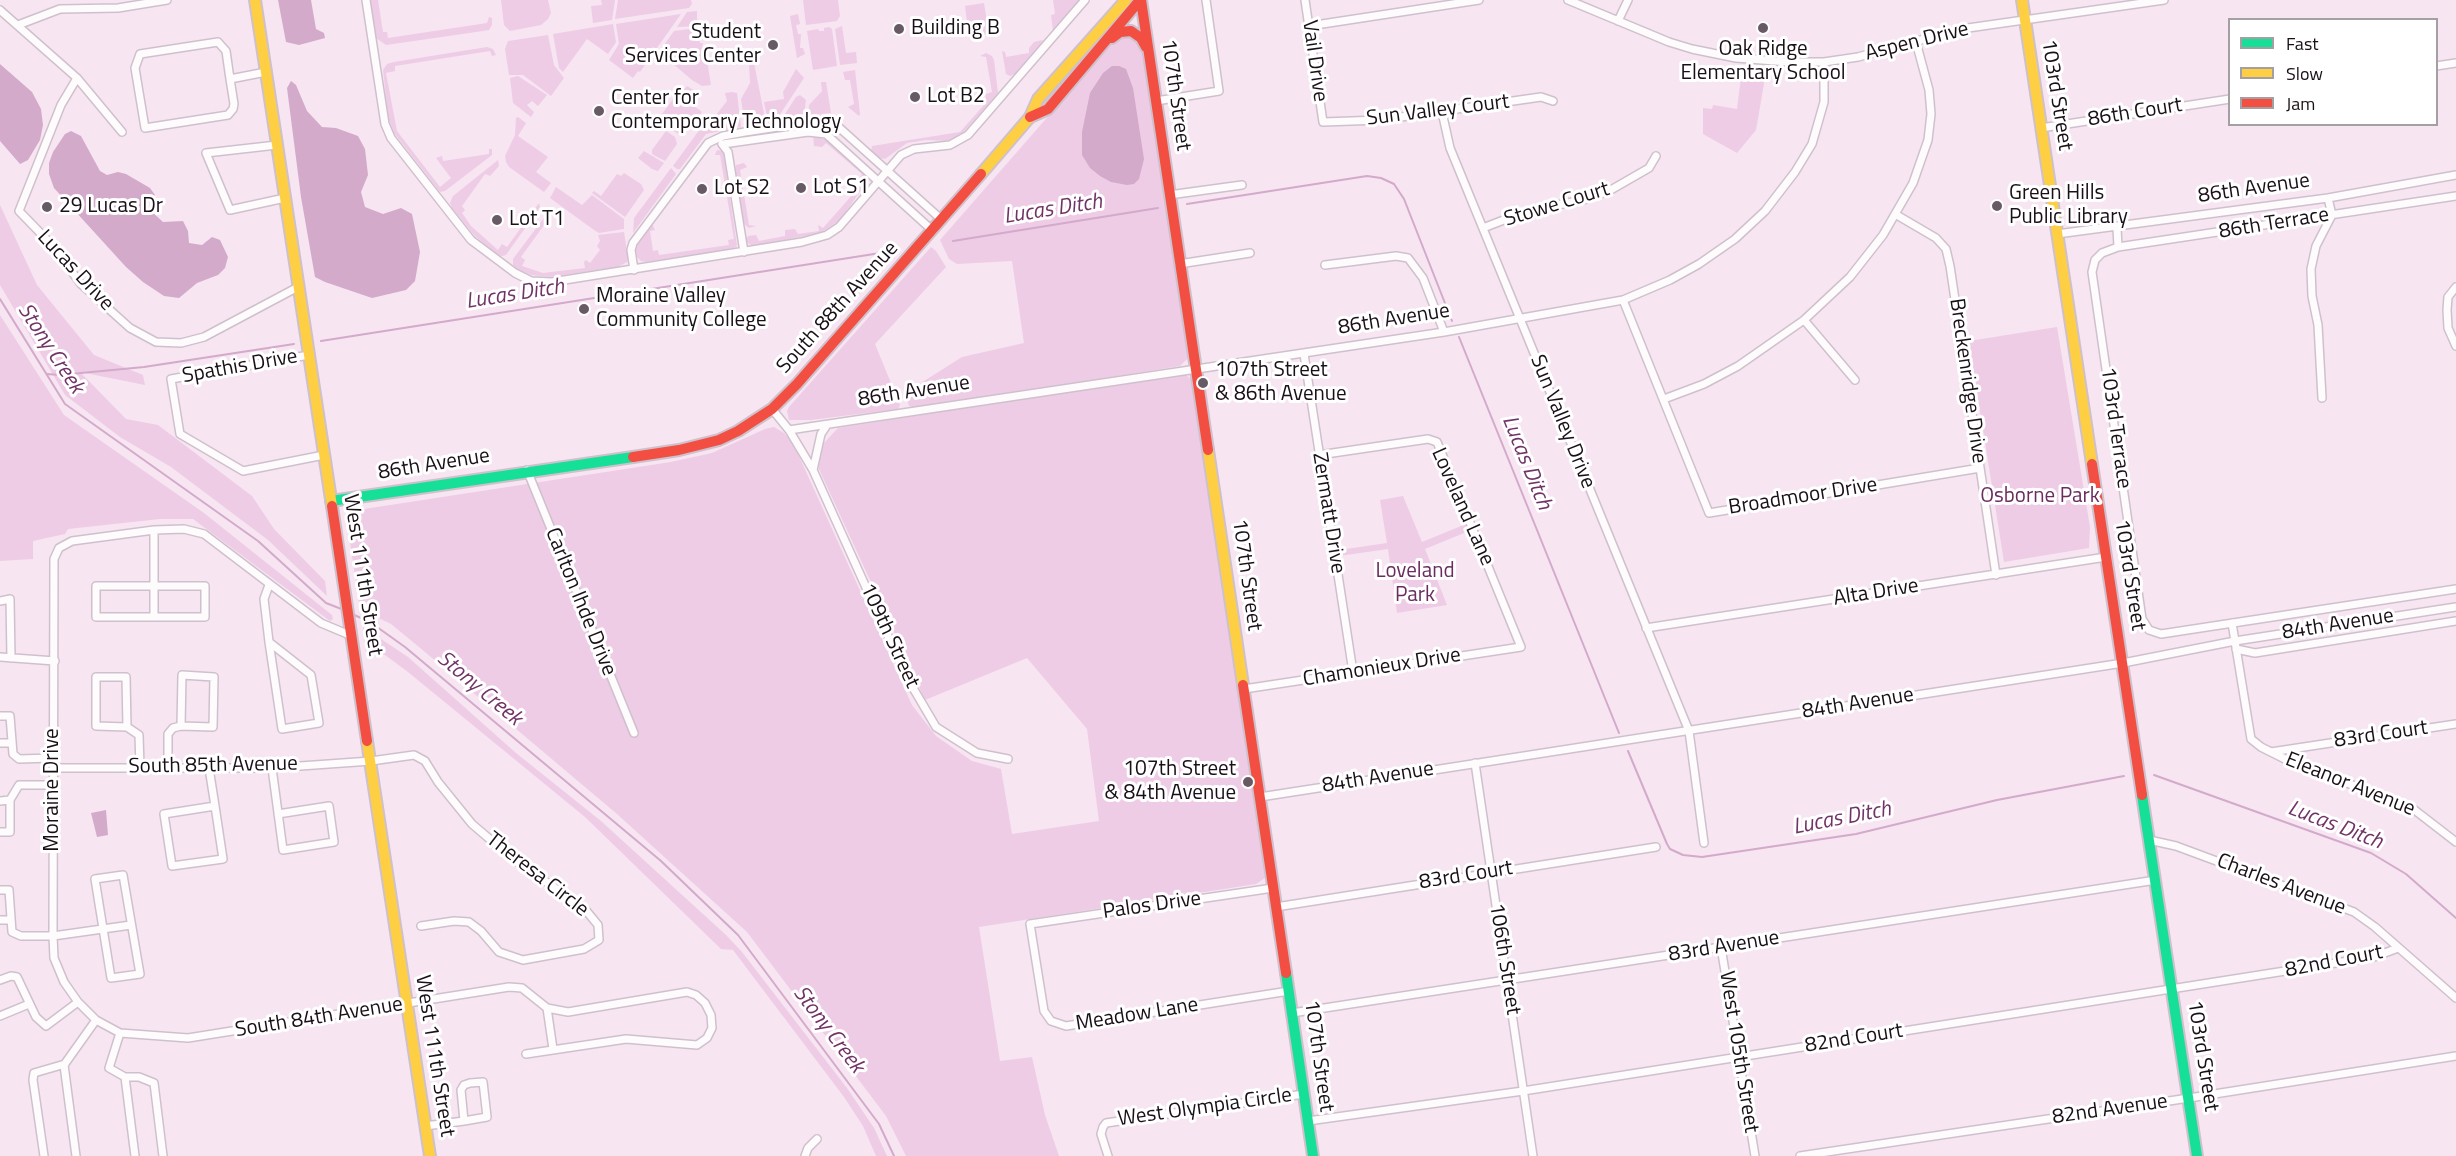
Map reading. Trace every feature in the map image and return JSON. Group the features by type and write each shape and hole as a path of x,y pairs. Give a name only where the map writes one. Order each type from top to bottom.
{"street":[{"path":"18,25 60,9 118,8 167,0"},
{"name":"West 111th Street","path":"255,0 430,1156"},
{"path":"366,0 388,132 394,143 471,240 504,266 531,281 552,282 744,252 802,242 827,235 840,227 901,155 909,150 950,145 968,135 1085,0"},
{"path":"634,270 631,250 633,243 708,143 723,136 824,120 833,122 942,220 1030,117 1038,99 1126,0"},
{"path":"1030,117 1048,109 1141,0"},
{"name":"107th Street","path":"1141,0 1313,1156"},
{"path":"1156,101 1219,91 1206,0"},
{"name":"Vail Drive","path":"1305,0 1323,122"},
{"path":"1309,26 1479,0"},
{"name":"Aspen Drive","path":"1568,0 1677,45 1736,58 1772,62 1824,62 1872,54 1952,31 2164,0"},
{"path":"1618,21 1628,0"},
{"name":"103rd Street","path":"2022,0 2197,1156"},
{"path":"0,10 77,78 122,132"},
{"path":"1103,42 1120,32 1131,31 1141,38 1150,55"},
{"path":"218,42 226,51 230,79 234,104 228,115 145,128 135,68 140,54 218,42"},
{"path":"1664,399 1704,384 1738,366 1760,353 1804,320 1850,277 1882,235 1917,175 1924,157 1930,125 1929,90 1916,42"},
{"name":"86th Avenue","path":"789,430 1304,354 1623,300 1670,280 1699,264 1735,238 1765,211 1795,172 1812,144 1824,102 1824,62"},
{"path":"2438,66 2456,63"},
{"path":"230,79 266,72"},
{"name":"Lucas Drive","path":"77,78 61,105 19,211 52,245 81,284 130,328 156,342 181,343 204,337 298,286"},
{"name":"Sun Valley Court","path":"1323,122 1380,120 1542,97 1552,101"},
{"name":"86th Court","path":"2041,128 2228,99"},
{"name":"Sun Valley Drive","path":"1442,112 1450,148 1689,730"},
{"path":"714,141 723,144 813,131 829,126 844,132"},
{"path":"813,131 831,137 933,231"},
{"path":"723,144 728,152 744,252"},
{"path":"277,145 206,153 230,210 285,198"},
{"name":"Stowe Court","path":"1483,228 1527,211 1583,200 1609,191 1649,168 1656,156"},
{"name":"86th Avenue","path":"2057,234 2117,228 2328,198 2456,175"},
{"path":"1169,195 1242,185"},
{"name":"86th Terrace","path":"2095,260 2102,253 2118,247 2456,196"},
{"path":"2322,398 2318,324 2312,296 2311,269 2316,246 2332,215 2328,198"},
{"name":"Breckenridge Drive","path":"1895,214 1936,238 1946,249 1996,575"},
{"name":"South 88th Avenue","path":"772,409 942,220"},
{"path":"2117,228 2118,247"},
{"path":"1179,264 1250,253"},
{"path":"1325,264 1396,256 1408,258 1423,278 1444,332"},
{"name":"103rd Terrace","path":"2095,260 2092,272 2142,619 2149,630 2161,634 2232,623"},
{"path":"2456,286 2448,297 2447,310 2448,328 2456,346"},
{"name":"Broadmoor Drive","path":"1623,300 1709,513 1980,468"},
{"path":"1804,320 1855,380"},
{"name":"Zermatt Drive","path":"1304,354 1353,672"},
{"name":"Spathis Drive","path":"309,355 171,379 180,434 243,471 324,455"},
{"path":"772,409 789,430"},
{"name":"86th Avenue","path":"331,501 702,445 738,431 772,409"},
{"path":"813,470 820,434 827,425"},
{"name":"109th Street","path":"789,430 813,470 906,676 936,728 976,753 1008,759"},
{"name":"Loveland Lane","path":"1319,455 1428,439 1437,442 1521,647"},
{"name":"Carlton Ihde Drive","path":"527,470 634,733"},
{"path":"154,617 154,530 184,529 204,534 321,623 352,636"},
{"name":"Moraine Drive","path":"96,1020 78,1002 64,982 54,958 55,768 52,758 55,661 54,559 59,548 72,541 154,530"},
{"name":"Alta Drive","path":"1646,628 2106,557"},
{"path":"205,585 205,617 96,617 96,586 154,586 205,585"},
{"path":"269,585 264,599 269,642 282,729 319,723 311,675 269,642"},
{"path":"2271,752 2251,739 2232,623 2456,589"},
{"path":"0,601 9,599 11,658"},
{"name":"84th Avenue","path":"1260,797 2123,663 2456,607"},
{"name":"84th Avenue","path":"2235,645 2255,653 2456,621"},
{"name":"Chamonieux Drive","path":"1244,689 1521,647"},
{"path":"0,657 55,661"},
{"path":"168,767 168,734 173,728 213,727 214,677 212,675 182,675 181,726"},
{"path":"127,727 126,677 96,677 96,726 127,727 139,735 140,767"},
{"path":"0,716 10,716 10,743 13,754 19,759 52,758"},
{"name":"83rd Court","path":"2271,752 2456,724"},
{"path":"1689,730 1704,843"},
{"path":"0,743 10,743"},
{"name":"Eleanor Avenue","path":"2271,752 2412,808 2455,840"},
{"name":"Theresa Circle","path":"371,761 414,755 425,760 438,782 472,824 513,859 584,908 598,925 599,940 584,949 523,960 500,952 481,931 469,922 454,921 421,926"},
{"name":"South 85th Avenue","path":"55,768 272,768 371,761"},
{"name":"106th Street","path":"1475,763 1533,1156"},
{"path":"209,768 215,806 223,859 172,866 164,814 215,806"},
{"path":"272,768 278,814 283,850 334,842 329,806 278,814"},
{"path":"0,832 10,832 10,800 19,785 54,785"},
{"path":"0,801 10,800"},
{"name":"Charles Avenue","path":"2149,840 2176,846 2341,906 2365,919 2456,998"},
{"name":"83rd Court","path":"1276,907 1656,846"},
{"path":"123,875 131,925 140,974 111,978 95,879 123,875"},
{"name":"83rd Avenue","path":"1292,1013 2156,880"},
{"name":"Palos Drive","path":"1030,924 1273,888"},
{"path":"0,890 9,890 9,920 12,932 21,936 53,936 131,925"},
{"path":"0,920 9,920"},
{"name":"Meadow Lane","path":"1030,924 1044,1011 1051,1022 1066,1026 1288,992"},
{"name":"West 105th Street","path":"1721,947 1755,1156"},
{"name":"82nd Court","path":"1308,1121 1738,1058 2374,957 2398,948"},
{"path":"0,980 10,976 17,977 36,1017 46,1026 78,1002"},
{"name":"South 84th Avenue","path":"96,1020 120,1033 188,1038 509,987 522,988 547,1008"},
{"path":"526,1054 626,1039 697,1045 707,1038 712,1028 711,1015 705,1003 696,995 687,992 568,1011 547,1008 553,1049"},
{"path":"0,1016 29,1004"},
{"path":"44,1156 33,1080 34,1073 65,1064 96,1020"},
{"path":"120,1033 109,1068 125,1077 139,1077 154,1083 163,1156"},
{"name":"82nd Avenue","path":"1800,1156 2456,1056"},
{"path":"65,1064 76,1156"},
{"path":"125,1077 135,1156"},
{"path":"425,1126 464,1121 487,1117 483,1082 464,1085 461,1090 464,1121"},
{"name":"West Olympia Circle","path":"1108,1156 1101,1134 1102,1126 1106,1123 1304,1094"},
{"path":"806,1156 808,1148 817,1139"}],"green space":[{"path":"370,0 378,0 383,32 387,32 388,38 487,23 489,17 492,18 492,25 489,30 386,45 376,38"},
{"path":"501,0 548,0 551,13 541,25 510,31 504,25"},
{"path":"601,0 615,0 612,20 593,23 591,6 602,5"},
{"path":"618,0 691,0 692,4 689,8 615,19"},
{"path":"803,0 838,0 840,16 837,21 806,25"},
{"path":"1053,0 1080,0 1053,31 1051,15 1055,14"},
{"path":"984,3 989,34 969,37 965,6"},
{"path":"697,11 697,26 677,27 687,12"},
{"path":"681,14 640,72 638,71 633,78 609,60 619,44 616,24"},
{"path":"798,14 800,24 796,25 798,34 801,34 800,48 803,48 805,54 797,58 790,16"},
{"path":"613,24 616,42 608,54 587,39 563,72 559,68 553,34"},
{"path":"842,26 846,53 856,52 857,63 840,65 835,29"},
{"path":"697,28 700,43 703,43 701,54 706,54 711,85 702,86 692,80 659,52 674,31"},
{"path":"824,28 832,29 837,66 813,70 807,31 818,29 824,31"},
{"path":"1131,34 1142,47 1144,54 1188,358 1180,366 1030,390 909,406 907,399 913,388 962,357 1024,343 1012,261 957,264 949,259 940,240 1114,41 1120,35"},
{"path":"548,35 554,65 564,78 551,96 523,75 509,75 505,49 508,41"},
{"path":"1043,40 1015,74 1010,76 1006,74 1002,51 1005,52 1006,57 1029,53 1029,48 1034,42"},
{"path":"487,47 493,49 496,55 492,56 490,51 395,66 395,71 386,73 397,131 440,187 451,178 436,158 442,156 443,161 489,154 489,149 492,149 492,155 445,191 440,192 394,133 388,117 383,70 387,64 394,62"},
{"path":"986,53 994,60 998,93 962,134 947,141 926,140 907,143 885,159 871,151 872,146 960,132 984,105 986,94 992,92 986,57 980,56"},
{"path":"754,63 766,123 755,125 754,122 749,125 744,119 741,99 750,83 749,64"},
{"path":"796,69 804,78 777,119 768,122 764,102 784,99 783,92"},
{"path":"1742,69 1766,72 1756,130 1737,153 1703,134 1703,108 1712,109 1713,105 1737,109"},
{"path":"855,70 859,116 848,107 854,104 850,80 845,80 843,72"},
{"path":"518,76 547,95 538,106 532,101 527,105 534,112 531,117 513,103 510,78"},
{"path":"821,82 826,82 831,113 808,116 809,105 822,91"},
{"path":"687,86 695,91 689,102 702,112 682,136 674,131 671,121 662,114"},
{"path":"725,93 737,93 741,127 706,134 680,169 673,166 711,114 716,115 727,101"},
{"path":"800,95 806,100 804,117 792,116 792,119 785,119 783,117 796,97"},
{"path":"516,118 526,123 518,136 548,157 536,172 551,183 544,192 509,167 506,162 505,156 515,135"},
{"path":"666,131 675,137 677,144 665,161 652,154 652,150"},
{"path":"813,135 826,140 864,172 866,183 841,219 821,233 753,246 749,244 746,241 748,236 756,235 759,241 785,236 785,230 795,229 798,234 819,231 818,225 823,228 862,184 859,179 862,174 826,143 822,147 814,146"},
{"path":"717,150 722,151 724,155 737,246 732,249 641,261 637,257 635,248 652,224 655,230 650,231 653,251 658,250 659,255 729,245 728,240 734,239 720,155 715,155"},
{"path":"644,151 664,163 658,171 638,158"},
{"path":"498,160 499,166 490,176 485,174 462,206 465,210 462,213 471,226 498,250 502,244 507,247 539,203 540,207 506,255 502,256 497,255 474,235 450,203 453,196"},
{"path":"744,163 747,167 740,170 749,225 756,226 749,228 743,223 735,170 736,165"},
{"path":"671,168 676,174 633,233 634,218"},
{"path":"624,173 641,184 644,190 625,217 592,193 594,191 601,196 617,174 621,176"},
{"path":"556,187 582,205 592,195 624,219 624,229 599,233 594,230 550,198"},
{"path":"0,205 37,285 94,355 143,375 145,385 80,372 126,419 158,425 252,496 274,529 325,581 327,596 268,540 171,467 120,437 65,395 0,285"},
{"path":"551,212 552,214 521,257 525,260 522,266 543,273 585,268 584,262 586,260 590,263 600,250 597,246 600,241 598,235 624,232 627,262 618,267 550,277 531,275 517,269 513,265 513,259 546,215"},
{"path":"931,247 946,267 875,344 900,405 898,409 811,420 789,420 787,411 789,407"},
{"path":"0,315 64,415 204,513 332,615 333,619 330,621 193,519 160,519 68,529 65,534 33,541 33,559 0,561"},
{"name":"Osborne Park","path":"2057,327 2090,527 2089,548 2004,562 1969,341"},
{"path":"1184,373 1192,380 1265,878 1256,884 979,927 1000,1061 1032,1057 1045,1115 1059,1156 906,1156 886,1116 747,932 617,814 419,647 391,624 360,609 348,529 354,512 671,462 712,453 774,427 784,433 793,443 912,705 936,736 972,761 1001,769 1012,834 1099,821 1087,729 1027,658 925,700 818,467 823,444 838,428"},
{"name":"Loveland Park","path":"1403,496 1422,542 1466,524 1469,531 1425,549 1447,605 1397,613 1388,549 1339,556 1339,550 1387,543 1380,500"},
{"path":"363,627 408,657 516,753 601,821 726,935 742,952 847,1088 874,1128 887,1156 876,1156 863,1126 844,1097 733,950 721,949 585,817 408,672 385,655 366,652"}],"shaded area":[{"path":"278,0 311,0 316,29 324,33 325,38 299,45 286,42"},
{"path":"0,64 32,92 41,109 43,125 40,140 28,160 20,164 0,141"},
{"path":"1112,66 1126,69 1133,88 1144,159 1139,179 1134,184 1111,182 1100,176 1090,168 1082,155 1082,132 1090,93 1103,73"},
{"path":"291,81 296,85 307,111 322,127 336,128 358,136 365,149 368,175 361,192 365,207 383,214 401,208 412,214 420,252 415,281 406,290 372,298 315,277 301,197 287,88"},
{"path":"71,131 81,136 100,171 107,175 118,172 126,174 150,188 155,195 147,204 151,211 163,222 183,221 188,231 189,243 202,245 212,237 220,240 228,257 225,268 218,275 197,283 179,298 164,296 126,267 54,188 49,174 49,163 53,152 65,134"},
{"path":"106,810 108,835 97,837 91,813"}],"waterway":[{"name":"Lucas Ditch","path":"1187,204 1367,176 1381,178 1394,184 1404,199 1452,321"},
{"name":"Lucas Ditch","path":"953,241 1158,208"},
{"name":"Lucas Ditch","path":"321,341 893,251"},
{"name":"Stony Creek","path":"0,299 65,404 258,541 326,603 344,610"},
{"name":"Lucas Ditch","path":"1459,337 1619,733"},
{"name":"Lucas Ditch","path":"47,374 60,375 144,367 294,344"},
{"name":"Stony Creek","path":"352,614 370,622 405,647 661,861 738,935 879,1124 894,1156"},
{"name":"Lucas Ditch","path":"1628,751 1670,849 1683,855 1702,857 1856,834 1997,800 2124,776"},
{"name":"Lucas Ditch","path":"2154,775 2371,853 2406,874 2456,918"}],"traffic: fast":[{"path":"331,501 633,457"},
{"path":"2142,795 2197,1156"},
{"path":"1286,973 1313,1156"}],"traffic: slow":[{"path":"255,0 332,506"},
{"path":"981,174 1030,117 1038,99 1126,0"},
{"path":"2022,0 2092,464"},
{"path":"1208,450 1243,685"},
{"path":"367,741 430,1156"}],"traffic: jam":[{"path":"1030,117 1048,109 1140,0"},
{"path":"1141,0 1208,450"},
{"path":"1112,38 1120,32 1131,31 1141,38 1146,47"},
{"path":"633,457 679,450 719,440 738,431 772,409 797,384 981,174"},
{"path":"2092,464 2142,795"},
{"path":"332,506 367,741"},
{"path":"1243,685 1286,973"}],"place":[{"name":"Oak Ridge Elementary School","path":"1763,28"},
{"name":"Building B","path":"899,29"},
{"name":"Student Services Center","path":"773,45"},
{"name":"Lot B2","path":"915,97"},
{"name":"Center for Contemporary Technology","path":"599,111"},
{"name":"Lot S1","path":"801,188"},
{"name":"Lot S2","path":"702,189"},
{"name":"Green Hills Public Library","path":"1997,206"},
{"name":"29 Lucas Dr","path":"47,207"},
{"name":"Lot T1","path":"497,220"},
{"name":"Moraine Valley Community College","path":"584,309"},
{"name":"107th Street & 86th Avenue","path":"1203,383"},
{"name":"107th Street & 84th Avenue","path":"1248,782"}]}
